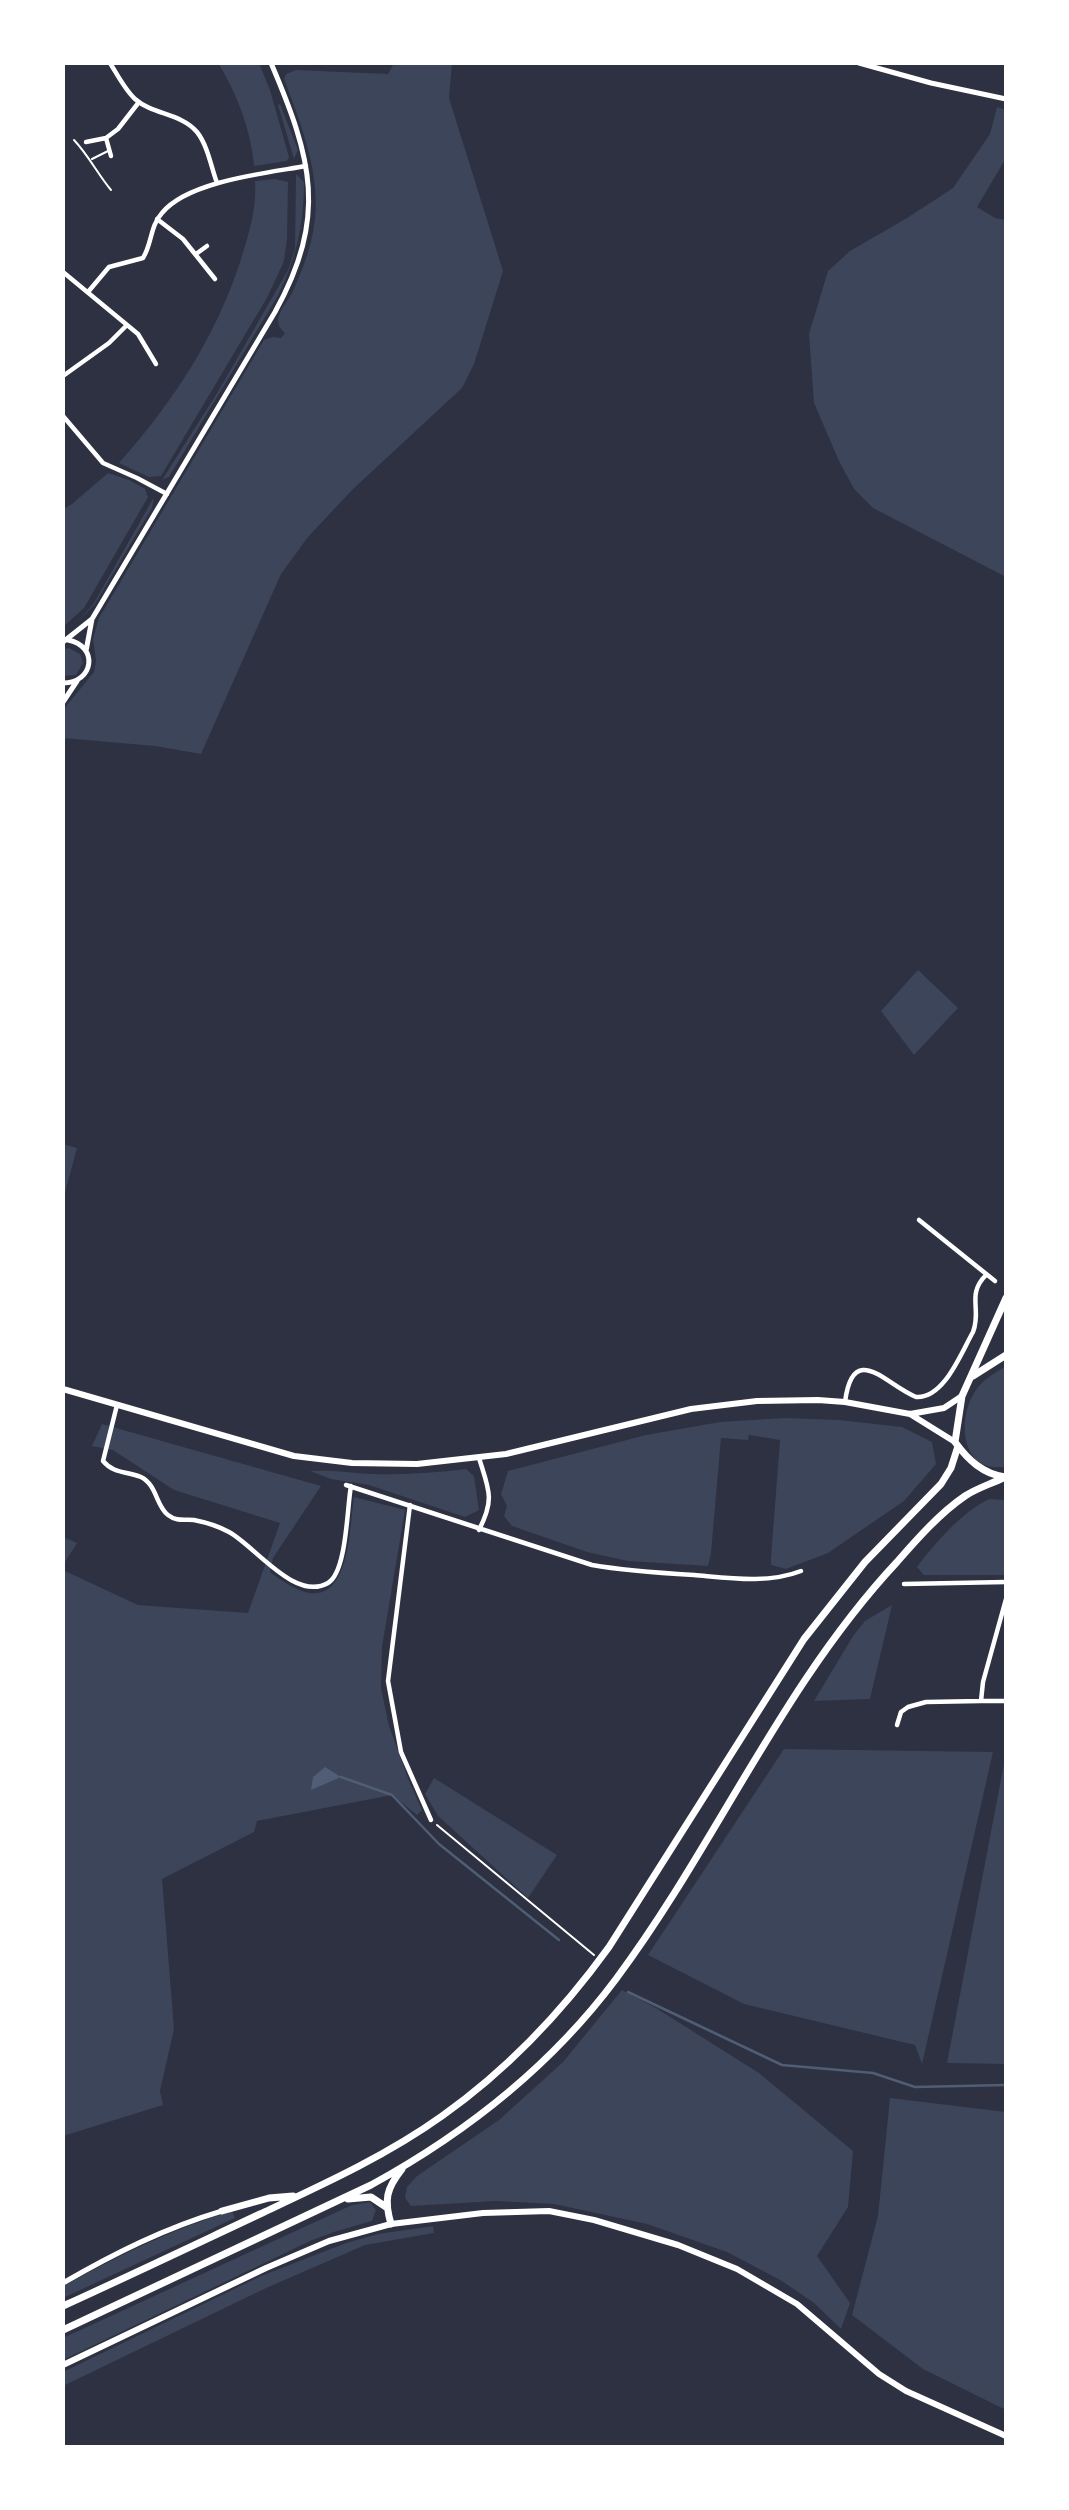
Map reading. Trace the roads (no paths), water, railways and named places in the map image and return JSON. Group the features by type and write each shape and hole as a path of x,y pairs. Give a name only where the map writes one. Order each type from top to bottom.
{"highway":[{"path":"63,2306 302,2195 381,2154 441,2117 484,2084 545,2026 600,1960 804,1639 865,1562 941,1484 951,1468 957,1444 962,1396 1006,1298"},
{"path":"972,1376 1006,1355"},
{"path":"957,1444 980,1468 1005,1478"},
{"path":"63,2330 340,2200 405,2166 489,2110 542,2062 615,1980 654,1924 814,1668 855,1610 904,1553 956,1503 967,1495 1005,1478"},
{"path":"391,2224 386,2207 391,2183 405,2166"},
{"path":"222,2211 269,2198 302,2195"},
{"path":"340,2200 370,2197 386,2207"}],"main road":[{"path":"63,1389 294,1456 365,1463 417,1464 480,1458 537,1448 625,1423 691,1409 757,1401 845,1402 910,1414 944,1408 962,1396"},
{"path":"910,1414 957,1444"},
{"path":"63,2365 311,2248 391,2224 483,2213 549,2211 594,2220 678,2245 737,2269 782,2293 814,2316 859,2359 906,2391 1006,2436"}],"street":[{"path":"110,63 130,94 139,102 184,122 197,132 217,183"},
{"path":"63,702 89,666 86,651 92,619 267,326 297,269 309,217 307,166 299,135 271,63"},
{"path":"859,63 931,83 1006,99"},
{"path":"86,142 106,138 124,122 139,102"},
{"path":"106,138 110,153"},
{"path":"88,292 109,267 143,258 157,219 164,210 182,198 217,183 307,166"},
{"path":"157,219 183,239 215,279"},
{"path":"196,254 207,246"},
{"path":"63,272 127,325 146,345 156,364"},
{"path":"63,376 109,343 127,325"},
{"path":"63,416 103,463 167,494"},
{"path":"65,641 92,619"},
{"path":"65,641 79,644 86,651"},
{"path":"63,683 77,681"},
{"path":"919,1220 995,1281"},
{"path":"845,1402 849,1381 858,1371 864,1369 875,1371 916,1398 936,1392 973,1332 976,1324 976,1288 986,1275"},
{"path":"117,1405 103,1461 109,1468 141,1478 155,1493 164,1512 171,1518 194,1520 229,1532 294,1582 321,1586 333,1580 340,1563 349,1485 592,1565 623,1570 756,1578 784,1578 801,1571"},
{"path":"479,1530 490,1500 480,1458"},
{"path":"410,1504 388,1681 401,1752 431,1820"},
{"path":"905,1584 1006,1582"},
{"path":"981,1701 1006,1600"},
{"path":"897,1724 901,1712 915,1704 1006,1702"},
{"path":"63,2283 139,2241 222,2211"}],"lane":[{"path":"74,140 92,159 93,168 111,190"},
{"path":"92,159 110,153"}],"waterway":[{"path":"341,1777 392,1795 439,1844 559,1940"},
{"path":"628,1992 782,2065 873,2073 915,2087 1006,2085"}]}
